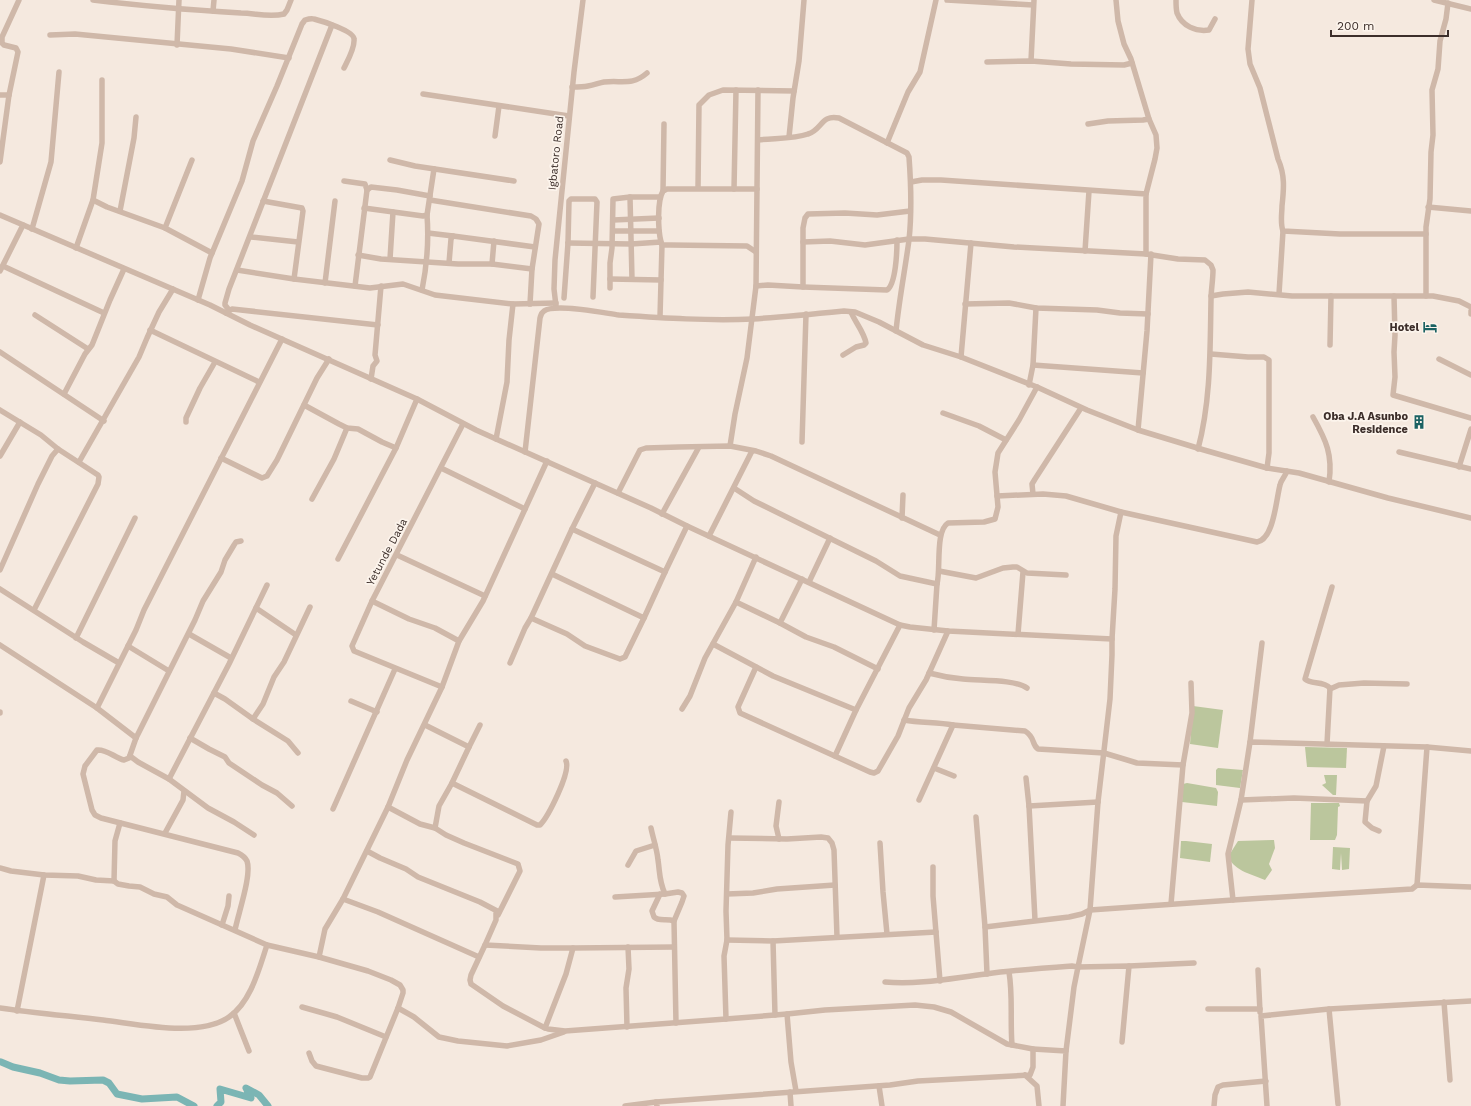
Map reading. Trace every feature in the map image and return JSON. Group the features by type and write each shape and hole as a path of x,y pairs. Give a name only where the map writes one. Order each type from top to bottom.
{"street":[{"path":"0,162 9,95 18,52 16,48 4,46 2,43 2,37 19,0"},
{"path":"93,0 140,3 179,9 245,13 262,16 284,14 291,0"},
{"path":"177,45 179,0"},
{"path":"213,12 214,0"},
{"name":"Igbatoro Road","path":"556,306 554,290 555,260 572,87 583,0"},
{"path":"789,137 799,61 804,0"},
{"path":"887,143 908,92 920,72 936,0"},
{"path":"947,0 1033,3 1031,61"},
{"path":"1116,0 1121,31 1149,119 1156,135 1157,148 1146,194 1148,314 1138,430"},
{"path":"1176,0 1177,13 1187,26 1203,31 1209,30 1215,19"},
{"path":"1252,0 1248,49 1250,64 1260,88 1278,159 1283,170 1283,231 1279,294"},
{"path":"1434,0 1471,9"},
{"path":"1426,296 1426,234 1431,152 1434,135 1432,90 1438,69 1440,41 1446,19 1448,3"},
{"path":"198,300 212,253 242,181 253,141 305,20 314,19 332,25 349,31 354,37 353,46 344,68"},
{"path":"227,312 225,303 237,270 332,25"},
{"path":"50,35 75,34 231,49 289,58"},
{"path":"987,62 1031,61 1071,64 1124,65 1132,63"},
{"path":"32,229 51,162 59,72"},
{"path":"572,87 590,86 602,82 624,83 635,81 647,73"},
{"path":"76,248 93,200 102,143 102,80"},
{"path":"698,188 699,105 714,92 724,90 794,91"},
{"path":"734,189 736,90"},
{"path":"730,446 747,358 756,286 758,90"},
{"path":"423,94 569,116"},
{"path":"0,95 9,95"},
{"path":"495,136 499,106"},
{"path":"120,211 134,138 136,116"},
{"path":"758,140 809,134 817,128 823,120 835,117 907,153 909,157 911,182 909,239 898,303 896,331"},
{"path":"1088,124 1149,119"},
{"path":"660,317 661,243 659,218 660,197 663,191 664,124"},
{"path":"165,228 192,160"},
{"path":"390,160 434,169 514,181"},
{"path":"422,290 427,262 427,215 434,169"},
{"path":"911,182 922,180 941,180 1146,194"},
{"path":"344,181 365,184 367,190 355,286"},
{"path":"367,190 371,187 397,190 458,206 531,216 536,219 539,224 532,269 530,304"},
{"path":"663,191 667,189 698,188 757,189"},
{"path":"1085,251 1089,191"},
{"path":"610,288 613,199 630,197 660,197"},
{"path":"630,197 632,279"},
{"path":"564,298 569,201 571,199 595,199 597,202 593,297"},
{"path":"93,200 165,228 212,253"},
{"path":"263,201 302,208 303,211 294,279"},
{"path":"325,283 335,201"},
{"path":"1428,207 1471,210"},
{"path":"364,208 423,216 427,215"},
{"path":"803,288 803,228 808,214 845,213 877,215 910,211"},
{"path":"390,259 393,212"},
{"path":"0,215 227,312 282,339 417,399 463,424 618,493 900,625 948,631 1112,639"},
{"path":"613,220 659,218"},
{"path":"23,225 1,269 104,313"},
{"path":"613,231 659,231"},
{"path":"1283,231 1340,234 1426,234"},
{"path":"428,233 535,247"},
{"path":"449,263 451,239 453,236"},
{"path":"251,237 298,242"},
{"path":"747,246 756,238"},
{"path":"803,242 830,241 865,245 909,239 1148,254 1178,259 1205,260 1211,265 1212,270 1211,354 1207,407 1198,449"},
{"path":"756,286 768,285 803,288 887,290 889,289 895,268 897,240"},
{"path":"492,264 494,241"},
{"path":"568,243 661,243 747,246 756,252"},
{"path":"961,357 971,243"},
{"path":"358,255 427,262 481,265 492,264 532,269"},
{"path":"64,394 88,349 92,345 124,268"},
{"path":"237,270 294,279 370,288 403,284 435,295 457,298 513,304 556,306 660,317 752,319 844,311 851,312 879,322 937,351 961,357 1037,387 1081,408 1138,430 1198,449 1267,468 1299,473 1394,500 1471,518"},
{"path":"610,279 661,280"},
{"path":"371,379 373,366 377,362 375,355 381,286"},
{"path":"79,462 139,358 150,330 173,289"},
{"path":"1211,296 1248,292 1292,296 1426,296 1459,301 1471,307"},
{"path":"1330,345 1331,296"},
{"path":"1394,296 1395,377 1393,395 1395,397 1471,418"},
{"path":"965,304 1009,303 1036,308 1097,310 1148,314"},
{"path":"496,439 507,382 509,340 513,304"},
{"path":"524,452 540,318 545,310 556,306"},
{"path":"1029,385 1033,365 1036,308"},
{"path":"227,312 232,309 378,325"},
{"path":"843,355 856,347 864,345 866,342 864,334 851,312"},
{"path":"802,442 806,314"},
{"path":"35,315 88,349"},
{"path":"150,330 259,382"},
{"path":"97,708 144,610 282,339"},
{"path":"0,352 104,421"},
{"path":"1211,354 1264,357 1269,360 1269,453 1267,468"},
{"path":"221,458 262,478 267,476 277,460 317,378 329,359"},
{"path":"1439,359 1471,375"},
{"path":"186,422 186,418 200,388 216,362"},
{"path":"1033,365 1143,373"},
{"path":"934,630 939,571 940,535 944,525 948,522 984,522 995,519 998,507 995,465 998,454 1037,387"},
{"path":"338,559 396,448 417,399"},
{"path":"304,405 348,428 358,429 396,448"},
{"path":"1033,494 1032,484 1034,479 1081,408"},
{"path":"0,410 41,435 58,449 99,477 98,484 34,610"},
{"path":"943,413 979,426 1006,440"},
{"path":"1313,417 1324,437 1330,454 1329,482"},
{"path":"0,456 20,422"},
{"name":"Yetunde Dada","path":"395,669 353,649 352,646 372,601 397,555 463,424"},
{"path":"312,498 334,459 348,428"},
{"path":"1459,467 1471,429"},
{"path":"618,493 640,450 646,448 730,446 771,456 940,535"},
{"path":"662,514 700,447"},
{"path":"0,570 38,484 52,456 58,449"},
{"path":"709,536 752,451"},
{"path":"1399,452 1471,469"},
{"path":"319,957 325,929 343,899 388,807 407,760 442,687 459,641 485,596 547,461"},
{"path":"441,468 525,509"},
{"path":"997,496 1043,494 1066,496 1121,512 1260,542 1268,533 1280,484 1287,471"},
{"path":"510,663 525,628 595,483"},
{"path":"734,488 754,500 876,561 900,576 937,584"},
{"path":"902,518 903,495"},
{"path":"1063,1106 1066,1051 1074,987 1090,910 1098,802 1110,699 1116,536 1121,512"},
{"path":"76,638 135,518"},
{"path":"531,618 567,634 586,646 620,659 625,657 687,526"},
{"path":"572,529 665,572"},
{"path":"809,582 830,538"},
{"path":"235,930 248,874 247,862 244,856 238,853 165,833 101,818 95,815 83,774 85,766 97,750 106,752 124,760 130,756 136,738 203,601 221,572 234,544 241,541"},
{"path":"397,555 485,596"},
{"path":"682,709 690,696 705,658 736,602 756,557"},
{"path":"939,571 976,578 1003,568 1017,567 1023,572 1027,573 1066,575"},
{"path":"1018,634 1023,572"},
{"path":"552,574 644,618"},
{"path":"780,624 802,579"},
{"path":"169,779 214,693 267,585"},
{"path":"1327,744 1330,689 1328,685 1324,683 1308,682 1305,679 1332,587"},
{"path":"0,589 76,638 119,663"},
{"path":"372,601 409,619 435,628 459,641"},
{"path":"736,602 811,639 834,647 878,669"},
{"path":"253,718 263,704 274,677 310,607"},
{"path":"256,608 296,635"},
{"path":"835,756 856,710 900,625"},
{"path":"756,667 738,707 740,713 870,772 876,772 890,750 909,708 929,673 948,631"},
{"path":"188,634 231,658"},
{"path":"1233,900 1228,854 1241,800 1250,742 1262,643"},
{"path":"713,644 773,676 856,710"},
{"path":"0,645 97,708 136,738"},
{"path":"128,646 169,671"},
{"path":"333,809 395,669 413,674 442,687"},
{"path":"929,673 951,678 1005,682 1027,688"},
{"path":"1171,904 1183,765 1192,713 1191,683"},
{"path":"1330,689 1339,685 1364,683 1407,684"},
{"path":"214,693 288,741 298,753"},
{"path":"351,700 377,712"},
{"path":"904,720 917,723 939,723 1025,731 1032,737 1034,745 1038,749 1104,753 1137,763 1183,765"},
{"path":"435,828 439,806 452,783 480,724"},
{"path":"425,725 469,747"},
{"path":"919,800 953,725"},
{"path":"190,738 225,757 229,763 277,793 292,806"},
{"path":"1250,742 1384,746 1471,751"},
{"path":"1380,832 1365,822 1367,801 1376,786 1384,746"},
{"path":"1417,885 1427,748"},
{"path":"130,756 169,779 208,808 254,835"},
{"path":"452,783 504,810 540,825 553,804 564,780 568,764 566,761"},
{"path":"934,768 954,776"},
{"path":"1026,778 1030,806 1035,920"},
{"path":"165,833 183,800 184,791"},
{"path":"1241,800 1294,798 1367,801"},
{"path":"779,802 776,826 779,839"},
{"path":"1030,806 1098,802"},
{"path":"388,807 420,824 435,828 464,843 518,864 520,871 497,917 470,980 471,984 503,1006 545,1028 565,1031 824,1010 915,1005 934,1007 951,1012 1002,1042 1033,1049 1066,1051"},
{"path":"726,1019 724,956 727,940 728,845 731,812"},
{"path":"976,817 985,927 987,974"},
{"path":"114,880 115,840 120,823"},
{"path":"651,828 658,859 658,874 663,894 652,911 657,920 667,919 674,921"},
{"path":"729,838 779,839 821,836 828,838 832,843 834,850 837,937"},
{"path":"880,843 887,934"},
{"path":"628,865 636,851 655,845"},
{"path":"367,851 406,869 418,877 480,902 499,912 496,913 497,917"},
{"path":"932,867 940,981"},
{"path":"0,868 11,871 44,875 78,876 96,880 114,880 118,884 140,886 154,894 167,897 177,905 267,945 319,957 368,971 400,985 403,990 403,994 370,1077 362,1078 316,1066 309,1053"},
{"path":"17,1011 44,875"},
{"path":"985,927 1069,917 1082,914 1090,910 1412,889 1417,885 1471,887"},
{"path":"727,894 753,893 777,889 835,886"},
{"path":"615,897 678,892 682,893 684,896 674,921 676,1023"},
{"path":"222,925 228,906 229,896"},
{"path":"343,899 378,912 479,957"},
{"path":"727,940 772,941 936,932"},
{"path":"772,941 775,1015"},
{"path":"0,1008 175,1028 211,1025 234,1013 248,994 254,982 267,945"},
{"path":"485,945 541,948 674,947"},
{"path":"627,1027 626,988 629,969 628,947"},
{"path":"545,1028 566,974 573,948"},
{"path":"885,982 903,984 940,981 987,974 1072,966 1129,966 1194,963"},
{"path":"1122,1042 1129,966"},
{"path":"1258,970 1260,1016 1268,1106"},
{"path":"1009,972 1011,987 1010,1028 1012,1045"},
{"path":"1260,1016 1329,1009 1471,1000"},
{"path":"1444,1002 1450,1080"},
{"path":"302,1007 337,1017 386,1037"},
{"path":"398,1008 414,1017 439,1037 458,1041 507,1046 541,1040 565,1031"},
{"path":"1208,1009 1260,1009"},
{"path":"1329,1009 1338,1104"},
{"path":"234,1013 249,1051"},
{"path":"787,1014 793,1091 791,1106"},
{"path":"624,1106 793,1091 879,1086 918,1081 1030,1075 1033,1067 1033,1049"},
{"path":"1025,1075 1037,1086 1038,1106"},
{"path":"1214,1106 1215,1095 1218,1087 1223,1085 1266,1081"},
{"path":"879,1086 882,1106"}],"green space":[{"path":"1193,706 1223,710 1218,748 1190,744"},
{"path":"1305,747 1347,748 1346,768 1307,767"},
{"path":"1218,768 1243,770 1240,788 1216,785 1216,770"},
{"path":"1324,775 1337,775 1336,795 1333,795 1322,785 1326,783"},
{"path":"1187,783 1216,788 1218,792 1217,806 1182,802 1183,784"},
{"path":"1311,803 1339,803 1337,835 1335,840 1310,840"},
{"path":"1274,840 1275,848 1269,864 1272,870 1265,880 1235,866 1228,857 1238,841"},
{"path":"1181,841 1212,844 1210,862 1180,858"},
{"path":"1333,847 1350,848 1349,869 1342,870 1341,853 1340,870 1332,869"}],"waterway":[{"path":"1,1062 13,1067 40,1073 59,1080 103,1080 109,1083 117,1094 142,1099 177,1097 194,1106"},
{"path":"217,1106 221,1102 220,1089 251,1098 246,1088 259,1095 268,1106"}],"place":[{"name":"Hotel","path":"1430,327"},
{"name":"Oba J.A Asunbo Residence","path":"1419,422"}]}
